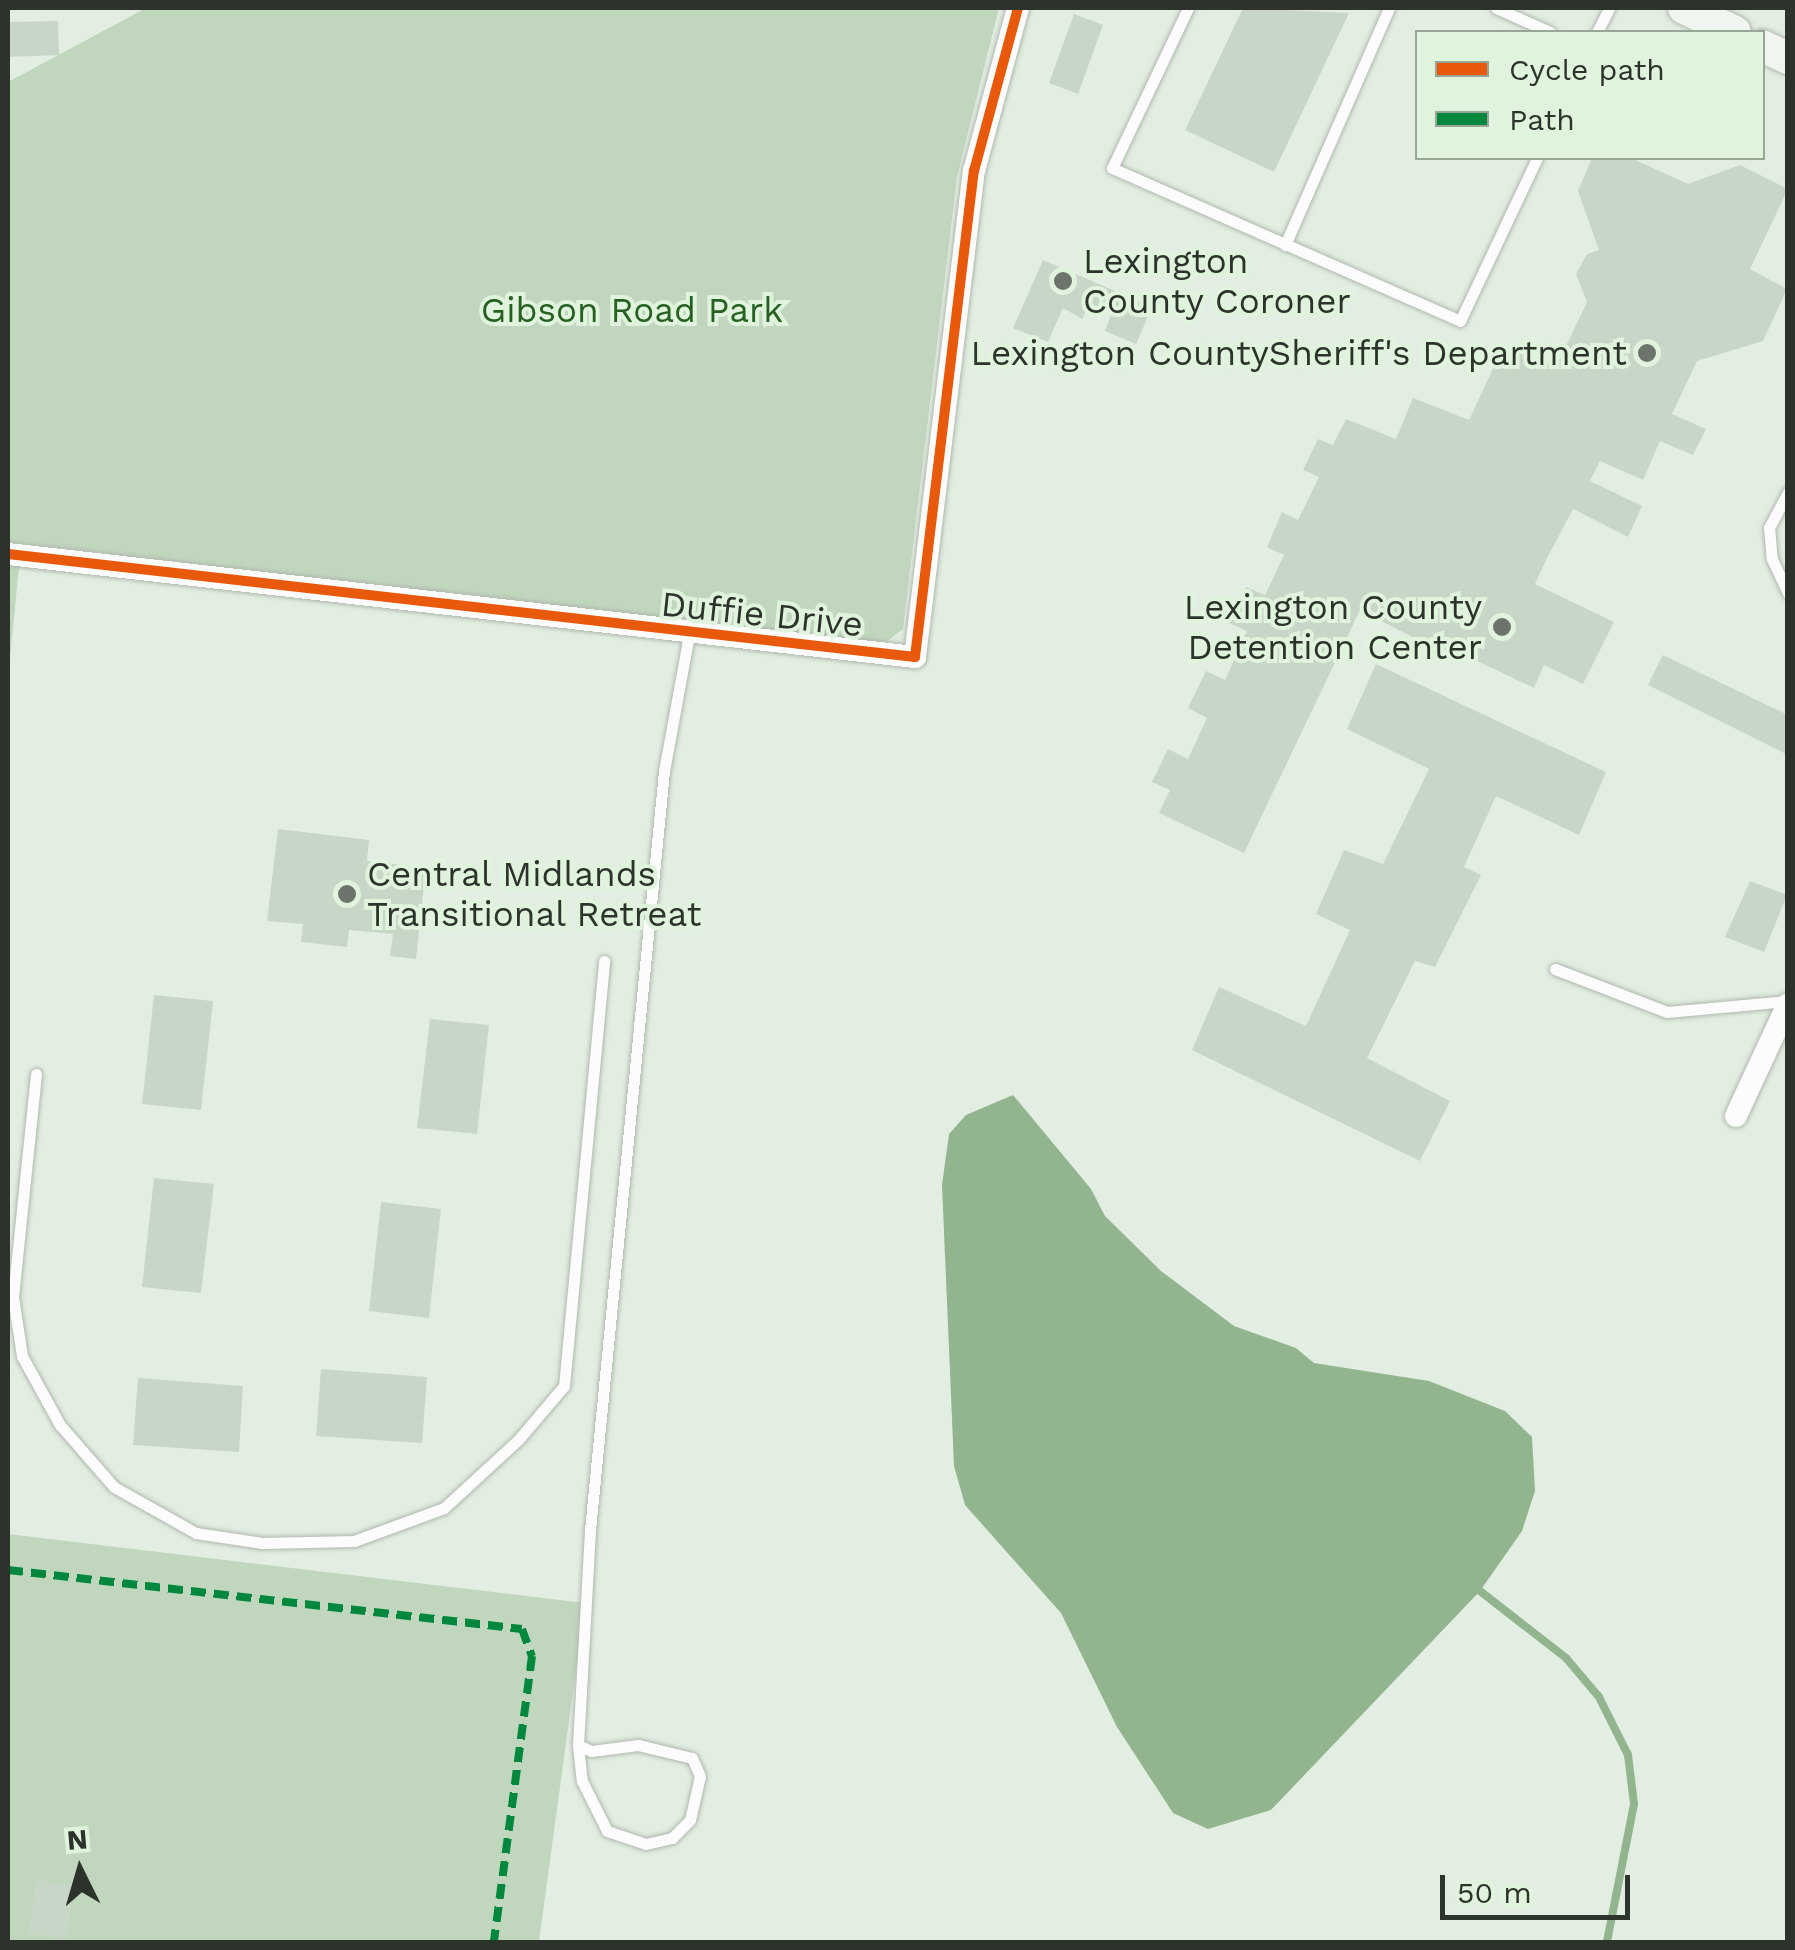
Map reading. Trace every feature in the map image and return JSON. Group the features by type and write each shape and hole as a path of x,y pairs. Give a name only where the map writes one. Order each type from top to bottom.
{"street":[{"name":"Duffie Drive","path":"8,554 689,635 916,657 974,171 1018,8"},
{"path":"1684,8 1732,30"},
{"path":"1765,47 1788,58"},
{"path":"1736,1116 1788,1002"}],"lane":[{"path":"1188,8 1112,168 1460,322 1536,160"},
{"path":"1285,245 1389,8"},
{"path":"1496,8 1546,30"},
{"path":"1788,492 1769,527 1772,559 1788,592"},
{"path":"578,1745 591,1751 655,1748 692,1758 700,1776 690,1820 672,1838 646,1844 607,1831 582,1781 578,1745 592,1511 660,810 669,722 689,635"},
{"path":"36,1074 13,1297 22,1356 60,1425 114,1487 196,1533 262,1544 354,1541 444,1508 518,1440 564,1386 604,961"},
{"path":"1555,969 1668,1012 1788,1002"}],"green space":[{"name":"Gibson Road Park","path":"146,8 999,8 957,177 903,629 882,645 8,542 8,82"},
{"path":"8,555 20,556 8,679"},
{"path":"8,1534 585,1603 539,1942 8,1942"}],"shaded area":[{"path":"1013,1095 1091,1189 1105,1216 1161,1271 1234,1326 1296,1348 1314,1363 1429,1381 1505,1411 1532,1437 1535,1491 1522,1531 1480,1591 1271,1810 1208,1829 1173,1813 1117,1727 1061,1613 965,1505 954,1466 942,1185 949,1134 966,1115"}],"building":[{"path":"1243,8 1349,13 1274,172 1185,130"},
{"path":"1074,14 1103,25 1078,94 1049,83"},
{"path":"58,21 59,55 8,57 8,22"},
{"path":"1591,160 1635,160 1688,184 1740,165 1788,189 1750,269 1787,289 1763,341 1697,361 1672,414 1706,429 1693,455 1660,441 1643,480 1600,461 1590,481 1642,506 1628,537 1573,509 1535,584 1614,622 1583,684 1544,665 1534,688 1454,650 1451,657 1360,610 1244,853 1159,813 1170,790 1152,782 1168,749 1188,759 1207,718 1188,708 1206,671 1225,680 1247,631 1229,623 1246,587 1265,595 1284,555 1267,547 1282,512 1298,520 1319,477 1303,470 1318,439 1333,445 1346,419 1396,439 1413,398 1469,420 1504,345 1556,367 1587,302 1576,274 1587,254 1599,250 1578,191"},
{"name":"Lexington County Coroner","path":"1043,260 1152,307 1136,344 1105,331 1112,312 1090,303 1082,319 1063,308 1048,342 1013,328"},
{"path":"1663,655 1788,715 1788,755 1648,685"},
{"path":"1376,664 1606,772 1579,835 1496,796 1464,867 1481,875 1435,967 1415,961 1367,1058 1450,1101 1420,1161 1192,1050 1219,987 1306,1026 1350,930 1316,914 1344,850 1383,864 1429,769 1347,729"},
{"name":"Central Midlands Transitional Retreat","path":"278,829 369,840 367,861 426,868 416,959 390,956 393,934 349,930 347,947 301,942 303,924 267,921"},
{"path":"1750,881 1787,895 1764,952 1725,937"},
{"path":"154,995 213,1001 201,1110 142,1104"},
{"path":"430,1019 489,1025 477,1134 417,1128"},
{"path":"154,1178 214,1184 201,1293 142,1287"},
{"path":"381,1202 441,1209 429,1318 369,1311"},
{"path":"321,1369 427,1377 422,1443 316,1436"},
{"path":"138,1378 243,1386 239,1452 133,1445"},
{"path":"36,1880 73,1886 67,1939 29,1933"}],"waterway":[{"path":"1480,1591 1566,1658 1599,1697 1628,1755 1634,1804 1607,1942"}],"marked path":[{"path":"8,1570 522,1629 532,1656 494,1942"}],"cycle path":[{"path":"8,554 915,657 974,171 1018,8"}],"place":[{"name":"Lexington County Coroner","path":"1063,281"},
{"name":"Lexington CountySheriff's Department","path":"1647,353"},
{"name":"Lexington County Detention Center","path":"1502,627"},
{"name":"Central Midlands Transitional Retreat","path":"347,894"}]}
